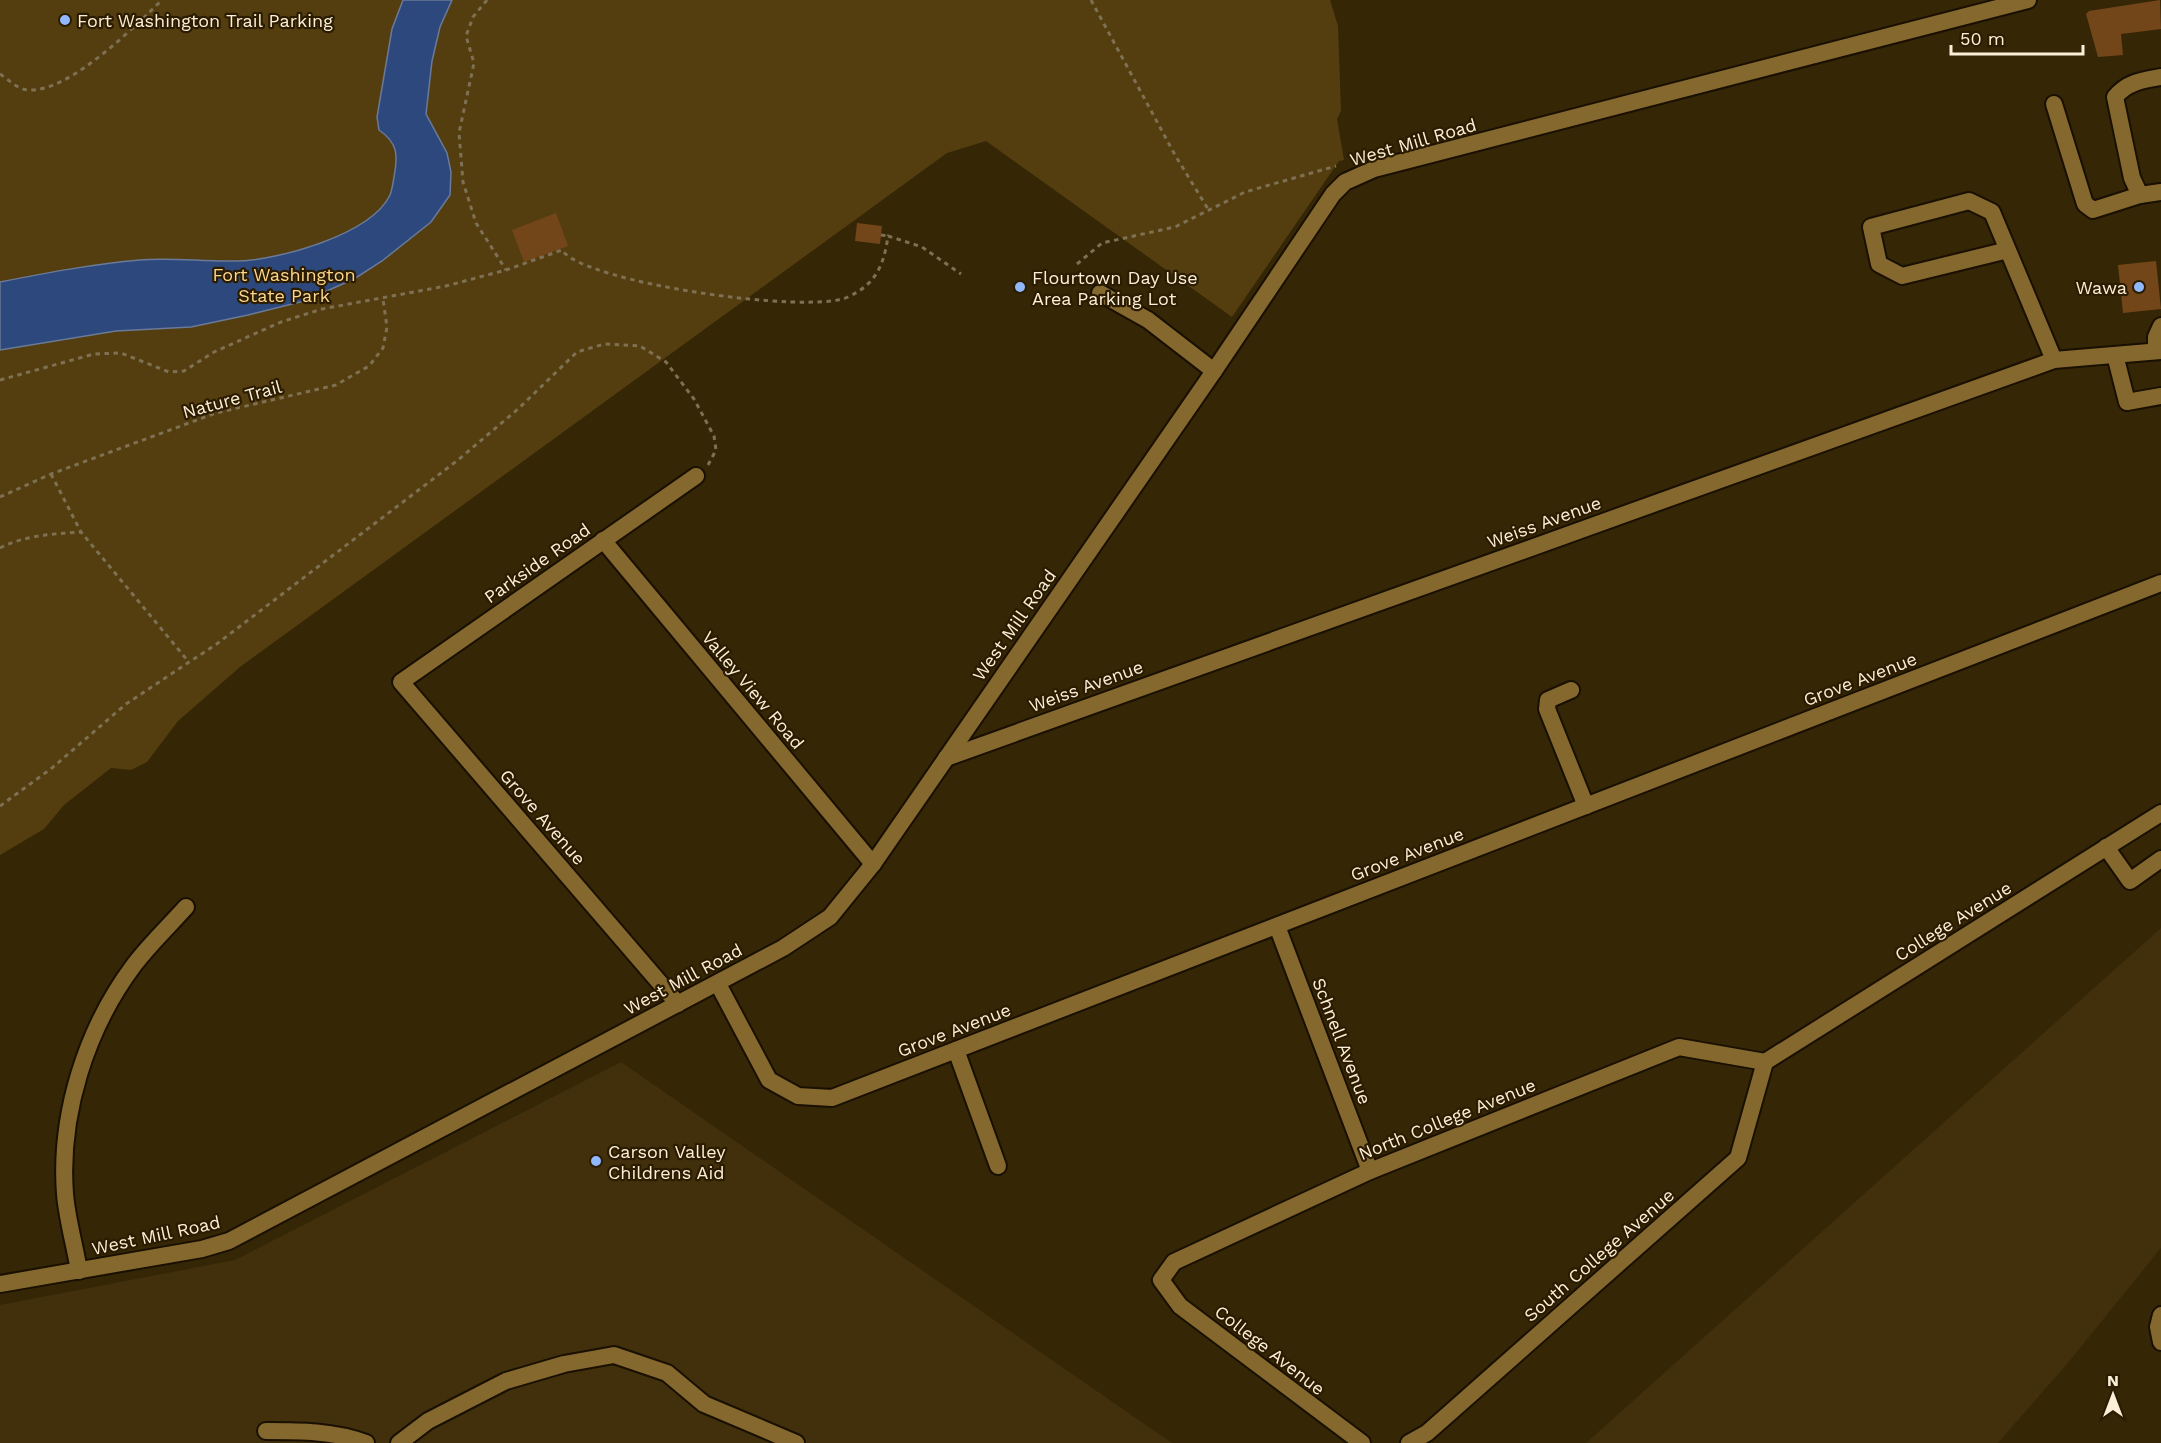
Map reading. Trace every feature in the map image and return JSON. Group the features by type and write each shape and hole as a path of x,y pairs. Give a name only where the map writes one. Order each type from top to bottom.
{"street":[{"name":"West Mill Road","path":"0,1284 202,1249 229,1241 718,984 822,923 845,902 873,864 1214,371 1333,194 1357,175 2028,0"},
{"path":"2140,195 2132,178 2115,98 2121,90 2136,82 2161,77"},
{"path":"2054,104 2085,204 2093,210 2140,195 2161,192"},
{"path":"2008,250 1902,276 1879,264 1871,227 1969,201 1992,212 2008,250 2054,360"},
{"path":"1100,293 1148,320 1214,371"},
{"path":"2158,351 2156,337 2161,326"},
{"name":"Weiss Avenue","path":"946,758 2054,360 2158,351"},
{"path":"2115,355 2127,402 2161,396"},
{"name":"Parkside Road","path":"401,682 696,476"},
{"name":"Valley View Road","path":"603,540 873,864"},
{"name":"Grove Avenue","path":"718,984 769,1080 798,1096 832,1098 2161,583"},
{"name":"Grove Avenue","path":"401,682 678,1004"},
{"path":"1571,690 1548,700 1547,709 1586,806"},
{"name":"College Avenue","path":"1765,1062 2161,813"},
{"path":"2106,847 2130,881 2161,859"},
{"path":"79,1271 65,1194 69,1116 83,1066 94,1033 134,965 186,907"},
{"name":"Schnell Avenue","path":"1277,926 1370,1171"},
{"name":"North College Avenue","path":"1161,1280 1174,1262 1370,1171 1679,1047 1765,1062"},
{"path":"956,1050 998,1166"},
{"name":"South College Avenue","path":"1409,1443 1427,1433 1738,1158 1765,1062"},
{"name":"College Avenue","path":"1161,1280 1180,1306 1362,1443"},
{"path":"2161,1315 2158,1327 2161,1342"},
{"path":"399,1443 428,1421 506,1381 564,1364 614,1355 667,1373 704,1404 795,1443"},
{"path":"266,1431 311,1431 346,1436 366,1443"}],"path":[{"path":"0,75 17,87 28,90 54,83 107,51 162,0"},
{"path":"487,0 472,17 466,36 474,63 459,133 463,182 476,224 506,270"},
{"path":"1091,0 1175,155 1208,209"},
{"path":"1077,264 1102,243 1116,238 1163,231 1245,192 1344,163"},
{"path":"881,235 922,247 961,274"},
{"path":"0,380 94,354 122,353 169,372 184,371 214,352 281,322 322,309 383,298 506,270 562,250 575,262 665,287 736,298 817,303 846,298 871,282 883,265 888,236"},
{"name":"Nature Trail","path":"0,497 51,474 216,413 336,385 369,366 383,348 387,327 383,298"},
{"path":"0,806 52,768 126,704 218,643 458,460 518,409 577,352 604,344 640,346 666,362 694,399 714,436 716,450 712,462 696,476"},
{"path":"51,474 81,532 188,661"},
{"path":"0,548 48,534 81,532"}],"shaded area":[{"path":"2161,928 2161,1248 2067,1364 1998,1443 1586,1443"},
{"name":"Carson Valley Childrens Aid","path":"621,1062 1172,1443 0,1443 0,1305 235,1260"}],"green space":[{"name":"Fort Washington State Park","path":"0,0 1330,0 1338,26 1341,111 1337,119 1344,160 1339,161 1232,317 986,141 947,153 240,667 178,721 147,762 131,770 111,768 64,805 44,829 0,855"}],"water":[{"path":"403,0 452,0 440,27 432,61 426,114 447,153 451,172 450,195 431,222 382,261 354,279 304,301 191,327 116,331 0,350 0,282 87,266 140,260 235,261 274,256 321,243 364,222 380,209 391,193 396,156 390,140 379,130 377,117 392,29"}],"building":[{"path":"2160,0 2161,29 2121,34 2123,55 2098,57 2086,14 2089,11"},
{"path":"556,213 568,246 524,262 512,230"},
{"path":"857,223 882,226 880,244 855,241"},
{"name":"Wawa","path":"2156,261 2161,309 2123,313 2118,265"}],"place":[{"name":"Fort Washington Trail Parking","path":"65,20"},
{"name":"Flourtown Day Use Area Parking Lot","path":"1020,287"},
{"name":"Wawa","path":"2139,287"},
{"name":"Carson Valley Childrens Aid","path":"596,1161"}]}
